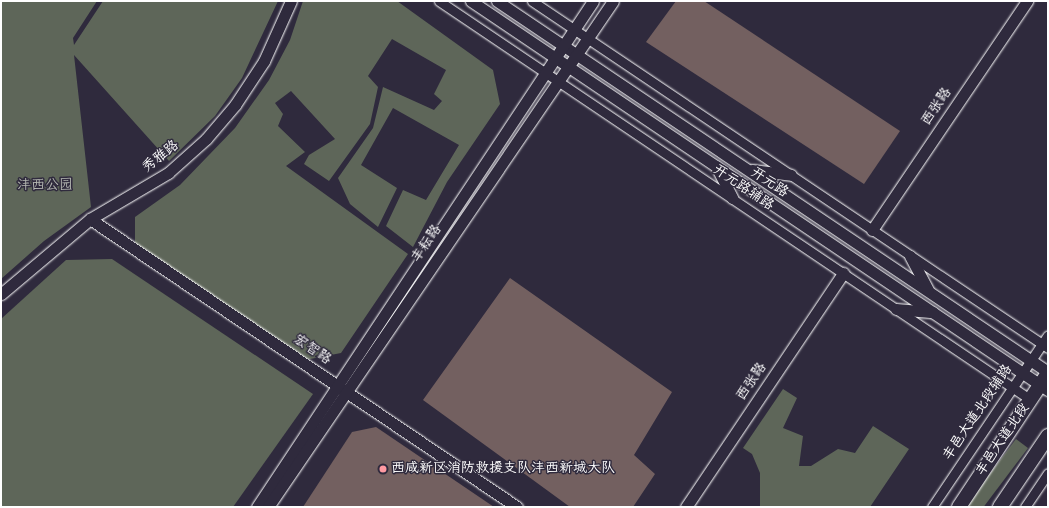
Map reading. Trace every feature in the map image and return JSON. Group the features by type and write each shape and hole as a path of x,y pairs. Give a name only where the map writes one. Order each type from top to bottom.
{"main road":[{"name":"丰邑大道北段","path":"958,507 1031,400 1044,388 1048,373"},
{"path":"1000,507 1048,436"}],"street":[{"name":"秀雅路","path":"1,294 90,219 168,173 220,124 264,61 291,1"},
{"name":"开元路辅路","path":"439,1 1031,400"},
{"name":"开元路","path":"472,1 1044,388"},
{"name":"开元路","path":"497,1 1031,360 1048,373"},
{"path":"532,1 1045,346"},
{"name":"丰耘路","path":"268,507 342,388 563,45 593,1"},
{"name":"丰耘路","path":"257,507 560,82 570,67 576,54 613,1"},
{"name":"西张路","path":"872,230 1026,1"},
{"path":"716,165 732,198"},
{"path":"748,170 791,175"},
{"name":"宏智路","path":"90,219 517,507"},
{"path":"910,256 928,291"},
{"name":"西张路","path":"686,507 843,273"},
{"path":"896,308 934,313"},
{"name":"丰邑大道北段辅路","path":"932,507 1022,372 1031,360 1045,346 1048,334"},
{"path":"1025,507 1048,473"}],"green space":[{"name":"沣西公园","path":"1,1 97,1 73,38 74,45 103,1 278,1 242,78 215,116 169,161 74,55 91,207 44,241 1,279"},
{"path":"303,1 397,1 493,70 500,104 447,182 413,247 386,226 403,190 426,200 459,145 393,108 361,165 397,188 378,227 350,204 338,178 373,128 383,87 434,110 442,101 434,94 446,70 392,39 368,76 378,87 370,124 329,181 304,164 309,155 335,139 291,91 275,103 283,114 278,126 305,152 286,166 408,254 341,353 305,360 135,246 135,217 180,185 235,128 269,80 290,40"},
{"path":"112,259 313,394 233,507 1,507 1,319 66,260"},
{"path":"783,389 797,398 783,428 803,436 799,466 811,466 838,449 855,453 873,426 909,449 870,507 760,507 760,473 752,454 743,448"},
{"path":"1016,439 1028,448 984,507 970,507 967,504"}],"building":[{"path":"676,1 704,1 900,131 864,184 646,42"},
{"path":"510,278 672,392 634,455 655,474 633,507 570,507 423,400"},
{"name":"西咸新区消防救援支队沣西新城大队","path":"376,427 494,507 303,507 352,432"}],"place":[{"name":"西咸新区消防救援支队沣西新城大队","path":"383,469"}]}
